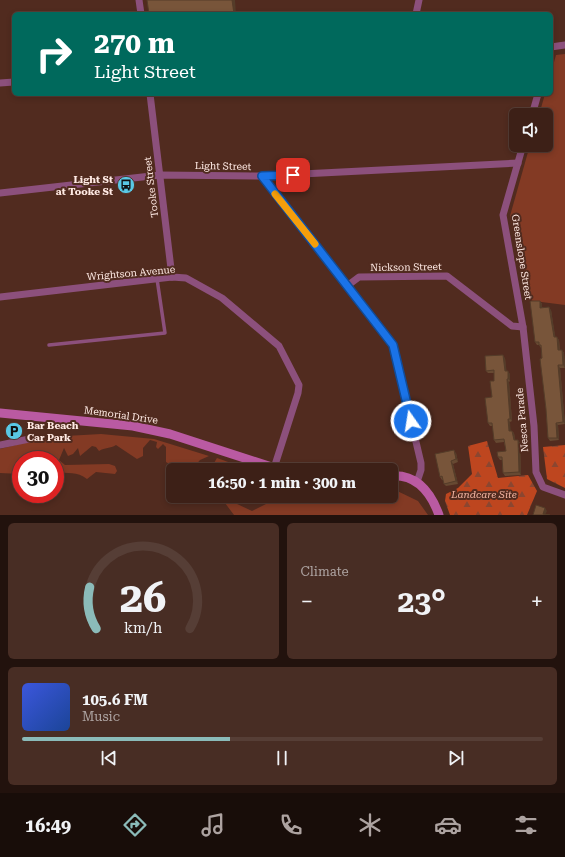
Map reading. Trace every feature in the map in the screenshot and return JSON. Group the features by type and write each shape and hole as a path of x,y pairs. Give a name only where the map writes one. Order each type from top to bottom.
{"main road":[{"name":"Memorial Drive","path":"0,413 133,426 163,432 259,463"},
{"path":"398,475 417,482 429,493 439,515"}],"street":[{"path":"139,0 141,12"},
{"path":"416,12 419,0"},
{"path":"553,48 565,45"},
{"path":"0,83 12,82"},
{"name":"Tooke Street","path":"150,96 172,277"},
{"path":"534,108 537,96"},
{"name":"Greenslope Street","path":"521,152 503,215 523,327"},
{"name":"Light Street","path":"0,193 160,175 262,176 518,163"},
{"path":"262,176 393,345 421,463 421,470 417,482"},
{"name":"Nickson Street","path":"347,286 358,277 447,276 512,326 523,327"},
{"name":"Wrightson Avenue","path":"0,297 172,277 186,278 222,298 279,346 299,385 299,390 280,463"},
{"name":"Nesca Parade","path":"523,327 534,426 536,472 543,487 565,495"},
{"path":"0,445 34,438"}],"lane":[{"path":"48,345 165,332 157,278"}],"shaded area":[{"path":"565,54 565,305 526,300 510,216 528,152 553,152 553,108 541,108 544,96 553,96 553,66 556,55"},
{"path":"101,434 154,439 209,456 197,463 168,463 166,462 166,447 163,444 158,449 156,447 157,442 150,440 143,448 143,456 137,459 116,445 99,451 96,447 92,446 80,456 78,448 73,454 68,456 64,448 63,451 12,451 12,474 0,473 0,449 48,437"},
{"path":"217,458 231,463 214,463"},
{"path":"64,464 109,464 115,466 117,471 115,474 96,472 87,479 76,474 64,473"},
{"path":"398,491 418,501 428,515 234,515 225,503 235,503 252,511 268,503 398,503"}],"green space":[{"name":"Landcare Site","path":"487,441 498,478 528,475 537,491 527,515 450,515 445,501 446,494 458,488 472,474 468,446"},
{"path":"565,445 565,488 547,479 543,447"}],"building":[{"path":"147,0 232,0 234,12 149,12"},
{"path":"530,301 540,301 540,308 549,307 554,337 557,337 558,350 562,350 563,365 558,365 563,422 556,423 557,438 548,438 540,359 542,358 541,345 539,345 539,342 535,342"},
{"path":"503,355 505,371 508,371 509,431 512,431 514,440 518,440 519,472 503,473 502,457 498,457 497,452 506,451 504,439 494,440 492,423 488,423 485,398 492,397 490,381 494,381 494,370 486,371 485,356"},
{"path":"454,450 456,459 451,461 456,481 444,484 442,476 440,477 435,454"},
{"path":"536,505 545,508 543,514 550,515 533,515"}],"slow traffic":[{"path":"275,194 315,244"}],"place":[{"name":"Light St at Tooke St","path":"126,185"},
{"name":"Bar Beach Car Park","path":"14,431"}],"route":[{"path":"293,175 262,176 393,345 411,421"}]}
